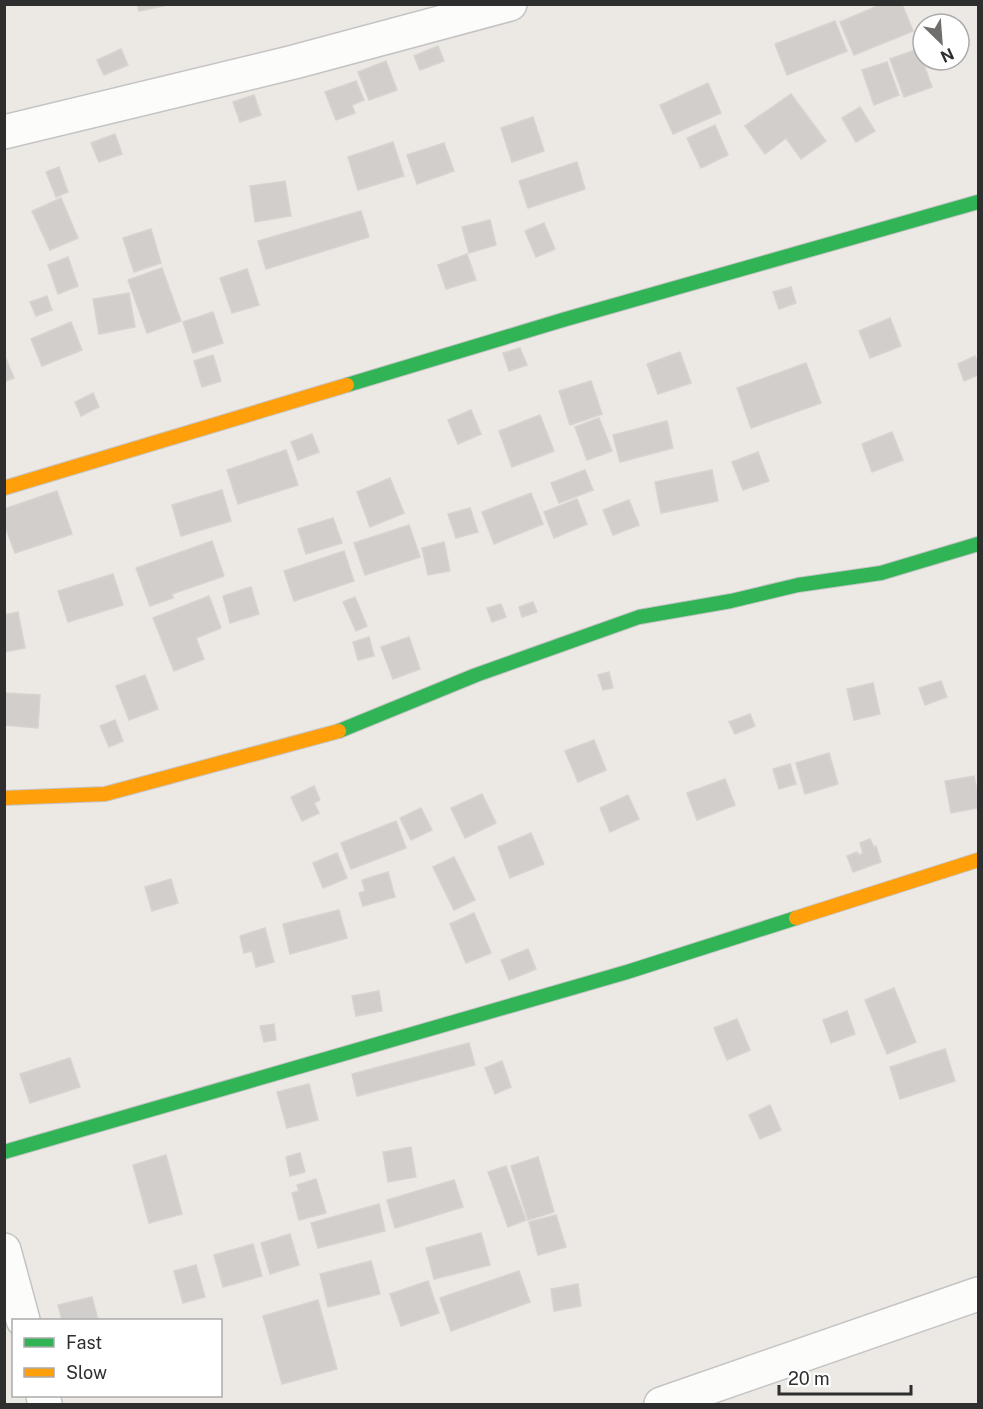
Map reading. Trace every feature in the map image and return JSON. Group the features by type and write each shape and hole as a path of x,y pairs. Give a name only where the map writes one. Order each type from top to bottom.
{"street":[{"path":"4,132 294,62 510,4"},
{"path":"4,489 566,319 978,202"},
{"path":"4,798 105,794 204,769 335,733 476,675 639,617 731,601 798,585 881,573 978,544"},
{"path":"4,1152 627,972 978,860"},
{"path":"4,1250 23,1319"},
{"path":"661,1404 978,1294"}],"building":[{"path":"137,4 168,4 168,5 139,11"},
{"path":"882,4 902,4 911,32 854,55 840,22"},
{"path":"835,21 847,51 787,75 775,44"},
{"path":"438,46 444,61 420,70 414,56"},
{"path":"121,49 128,65 104,75 97,60"},
{"path":"911,52 911,72 926,72 932,87 904,97 890,59"},
{"path":"386,61 397,90 369,100 358,72"},
{"path":"887,62 899,95 874,105 862,70"},
{"path":"356,81 364,100 352,105 355,113 336,120 325,92"},
{"path":"708,83 721,113 673,134 660,105"},
{"path":"791,94 826,141 801,159 786,138 765,154 745,126"},
{"path":"254,95 261,115 240,122 233,102"},
{"path":"860,107 875,131 856,142 842,118"},
{"path":"533,117 544,151 512,162 501,128"},
{"path":"715,125 728,155 701,168 687,138"},
{"path":"115,134 122,154 99,162 91,143"},
{"path":"393,142 404,176 358,190 348,157"},
{"path":"444,143 454,171 417,184 407,155"},
{"path":"577,162 585,189 528,208 519,181"},
{"path":"59,167 68,192 56,197 46,172"},
{"path":"285,181 291,216 255,222 250,186"},
{"path":"61,198 78,238 50,250 32,211"},
{"path":"361,211 369,237 266,269 258,241"},
{"path":"490,220 496,245 469,253 462,227"},
{"path":"544,223 555,249 536,257 525,231"},
{"path":"151,229 161,263 134,272 123,238"},
{"path":"467,254 476,280 446,289 438,265"},
{"path":"68,257 78,286 58,294 48,265"},
{"path":"162,268 181,321 147,333 128,280"},
{"path":"247,269 259,305 232,313 220,278"},
{"path":"791,287 796,303 779,309 773,292"},
{"path":"129,293 135,327 99,334 93,299"},
{"path":"47,296 52,310 36,316 30,302"},
{"path":"213,312 223,343 193,353 183,322"},
{"path":"890,318 901,346 870,358 859,331"},
{"path":"71,322 82,350 42,366 31,339"},
{"path":"520,348 527,365 509,371 503,353"},
{"path":"680,352 691,383 658,394 647,364"},
{"path":"4,354 14,378 4,382"},
{"path":"213,355 221,381 202,387 194,361"},
{"path":"975,356 978,375 964,381 958,364"},
{"path":"806,363 821,403 751,428 737,388"},
{"path":"591,381 602,414 570,425 559,391"},
{"path":"93,393 99,407 81,416 75,402"},
{"path":"471,410 481,434 458,444 448,420"},
{"path":"540,415 554,451 512,467 499,431"},
{"path":"599,418 612,451 587,460 575,427"},
{"path":"667,421 673,448 620,462 613,435"},
{"path":"892,432 903,460 872,472 862,444"},
{"path":"312,434 319,452 298,460 291,442"},
{"path":"286,450 298,485 238,504 227,470"},
{"path":"758,452 769,481 743,490 732,462"},
{"path":"585,470 593,490 559,503 551,483"},
{"path":"712,470 718,501 661,513 655,482"},
{"path":"390,478 404,513 370,527 357,492"},
{"path":"222,490 231,521 181,536 172,505"},
{"path":"57,491 72,534 15,553 4,523 4,509"},
{"path":"531,493 543,524 494,544 482,512"},
{"path":"577,499 587,524 554,538 544,512"},
{"path":"629,500 639,525 613,535 603,510"},
{"path":"470,508 478,532 456,538 448,514"},
{"path":"333,518 342,543 306,554 298,529"},
{"path":"409,525 420,557 365,575 354,543"},
{"path":"212,541 224,576 172,594 173,598 150,606 136,568"},
{"path":"444,542 450,571 428,575 422,548"},
{"path":"344,551 354,581 294,601 284,571"},
{"path":"113,574 123,605 68,622 58,591"},
{"path":"251,587 259,614 230,623 223,596"},
{"path":"209,596 221,628 196,638 204,659 174,671 153,618"},
{"path":"355,597 367,626 356,631 343,602"},
{"path":"533,602 537,612 522,617 519,607"},
{"path":"501,604 506,617 492,622 487,608"},
{"path":"18,612 25,648 4,652 4,615"},
{"path":"369,637 374,656 358,660 353,642"},
{"path":"409,637 420,669 393,679 381,647"},
{"path":"609,672 613,688 603,690 598,675"},
{"path":"145,675 158,709 129,720 116,686"},
{"path":"941,681 947,697 925,705 919,688"},
{"path":"873,683 880,714 854,720 847,689"},
{"path":"4,693 40,695 38,728 4,725"},
{"path":"750,714 755,726 735,734 729,722"},
{"path":"115,720 123,741 109,747 100,726"},
{"path":"594,740 606,770 578,782 565,751"},
{"path":"829,753 838,784 805,794 796,763"},
{"path":"790,764 796,784 779,789 773,769"},
{"path":"974,776 978,808 951,813 945,781"},
{"path":"725,779 735,805 697,820 687,793"},
{"path":"314,786 320,800 314,803 319,813 302,821 291,797"},
{"path":"482,794 496,823 465,838 451,808"},
{"path":"628,795 639,819 610,832 600,808"},
{"path":"421,808 432,830 411,840 400,818"},
{"path":"396,821 406,848 351,869 341,843"},
{"path":"531,833 544,864 510,878 498,847"},
{"path":"870,839 874,847 876,846 881,862 853,872 847,856 857,852 859,855 863,853 860,843"},
{"path":"337,853 347,878 323,888 313,863"},
{"path":"454,857 475,900 454,910 433,867"},
{"path":"388,872 395,897 363,906 359,893 365,891 362,880"},
{"path":"171,879 178,903 152,911 145,887"},
{"path":"339,910 347,938 290,954 283,924"},
{"path":"474,913 491,953 466,963 450,924"},
{"path":"265,928 274,962 256,967 252,951 244,953 240,936"},
{"path":"528,949 536,969 509,980 501,960"},
{"path":"894,988 916,1042 887,1054 865,1000"},
{"path":"379,991 382,1011 356,1016 352,996"},
{"path":"847,1011 855,1034 831,1043 823,1020"},
{"path":"737,1019 750,1050 727,1060 714,1028"},
{"path":"274,1024 276,1040 264,1042 260,1026"},
{"path":"469,1043 475,1065 357,1096 352,1074"},
{"path":"945,1049 955,1081 900,1099 890,1067"},
{"path":"70,1058 80,1087 30,1103 20,1074"},
{"path":"502,1061 511,1087 495,1094 485,1068"},
{"path":"309,1084 318,1120 287,1128 277,1092"},
{"path":"770,1105 781,1130 760,1139 749,1115"},
{"path":"411,1147 416,1177 388,1182 383,1152"},
{"path":"300,1153 305,1172 290,1176 286,1157"},
{"path":"166,1155 182,1214 149,1223 133,1165"},
{"path":"538,1157 554,1212 528,1220 511,1166"},
{"path":"506,1166 526,1220 508,1227 488,1172"},
{"path":"316,1179 326,1213 299,1220 292,1193 299,1191 297,1185"},
{"path":"454,1180 463,1207 395,1228 387,1200"},
{"path":"379,1204 385,1231 318,1248 311,1223"},
{"path":"556,1215 566,1247 538,1255 529,1222"},
{"path":"481,1233 490,1265 434,1279 426,1248"},
{"path":"290,1234 299,1265 270,1274 261,1243"},
{"path":"253,1244 262,1276 223,1287 214,1255"},
{"path":"371,1261 380,1294 328,1307 320,1274"},
{"path":"196,1265 205,1297 183,1303 174,1271"},
{"path":"519,1271 530,1302 451,1331 440,1298"},
{"path":"428,1281 439,1313 401,1326 390,1294"},
{"path":"578,1284 581,1306 554,1311 551,1289"},
{"path":"92,1297 98,1319 62,1319 58,1305"},
{"path":"318,1300 337,1369 282,1384 263,1316"}],"traffic: fast":[{"path":"347,385 566,319 978,202"},
{"path":"339,731 476,675 639,617 731,601 798,585 881,573 978,544"},
{"path":"4,1152 627,972 796,918"}],"traffic: slow":[{"path":"4,488 347,385"},
{"path":"4,798 105,794 339,731"},
{"path":"796,918 978,860"}]}
